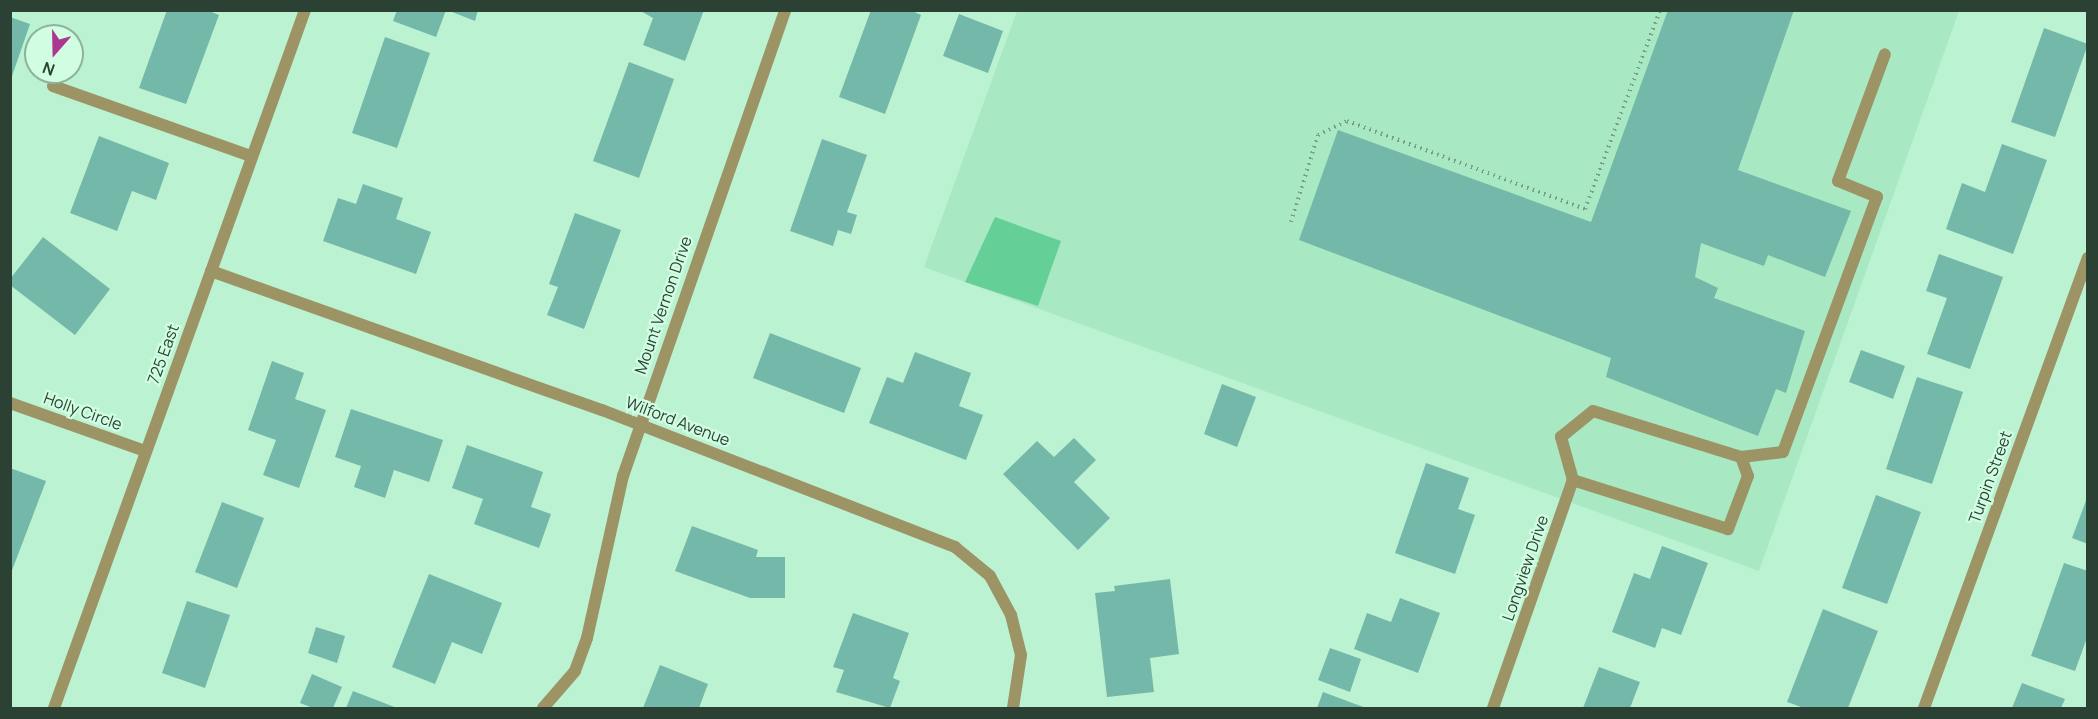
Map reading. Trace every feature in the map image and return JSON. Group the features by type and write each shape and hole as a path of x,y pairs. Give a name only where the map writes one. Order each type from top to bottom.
{"street":[{"name":"725 East","path":"54,708 305,10"},
{"name":"Mount Vernon Drive","path":"543,708 575,672 587,638 623,476 785,10"},
{"path":"1741,457 1748,476 1728,529 1573,480 1561,436 1593,411 1741,457 1783,452 1877,197 1838,181 1885,54"},
{"path":"53,86 251,156"},
{"name":"Turpin Street","path":"1924,708 2088,258"},
{"name":"Wilford Avenue","path":"211,271 640,424 956,547 990,576 1011,615 1021,655 1013,708"},
{"name":"Holly Circle","path":"10,403 145,451"},
{"name":"Longview Drive","path":"1493,708 1573,480"}],"path":[{"path":"1291,222 1318,135 1347,121 1585,209 1660,10"}],"shaded area":[{"path":"1017,11 1959,11 1759,571 924,267"},
{"path":"995,217 1061,241 1038,306 965,282"}],"building":[{"path":"167,10 207,10 219,15 186,104 139,88"},
{"path":"397,10 446,10 436,37 393,21"},
{"path":"447,10 478,10 475,21"},
{"path":"639,10 704,10 685,61 643,45 653,18"},
{"path":"871,10 910,10 921,15 885,114 839,97"},
{"path":"1668,10 1794,10 1738,170 1851,211 1825,277 1768,255 1764,266 1701,243 1695,277 1718,288 1714,298 1805,331 1786,393 1776,389 1758,436 1606,377 1611,358 1299,240 1338,130 1591,222"},
{"path":"959,14 1003,31 988,73 943,56"},
{"path":"10,17 30,24 24,24 24,41 10,79"},
{"path":"2044,28 2088,44 2055,137 2011,122"},
{"path":"385,37 430,53 397,148 352,133"},
{"path":"629,62 674,79 639,178 593,161"},
{"path":"99,136 169,163 156,200 132,191 117,231 70,213"},
{"path":"822,139 867,155 847,212 857,215 851,234 838,230 833,246 790,231"},
{"path":"2002,144 2047,160 2013,254 1946,229 1962,183 1985,192"},
{"path":"363,184 403,198 396,219 431,232 416,274 323,241 338,198 356,204"},
{"path":"575,213 621,230 584,329 547,315 558,287 549,284"},
{"path":"43,237 110,289 75,335 10,285 10,279"},
{"path":"1939,254 2003,277 1970,369 1927,354 1947,298 1926,291"},
{"path":"770,333 861,368 844,413 753,378"},
{"path":"1861,350 1905,366 1893,399 1849,382"},
{"path":"915,352 971,373 959,406 983,415 966,460 869,423 887,377 903,383"},
{"path":"272,361 304,373 295,399 326,410 299,488 263,475 276,440 248,430"},
{"path":"1917,377 1963,392 1932,484 1886,469"},
{"path":"1222,384 1256,397 1237,447 1204,434"},
{"path":"351,409 443,440 429,482 394,470 385,498 354,487 361,466 335,457"},
{"path":"1074,438 1096,460 1074,482 1110,518 1078,550 1003,474 1037,441 1054,457"},
{"path":"467,445 543,472 531,507 551,514 539,548 474,524 483,499 452,488"},
{"path":"1426,463 1469,478 1458,509 1475,515 1455,574 1395,553"},
{"path":"10,468 46,481 11,573 10,573"},
{"path":"1876,495 1921,512 1887,604 1842,588"},
{"path":"2088,498 2088,544 2072,538"},
{"path":"222,502 264,518 237,588 195,572"},
{"path":"692,526 758,550 756,557 785,557 785,598 750,598 675,571"},
{"path":"1662,546 1708,563 1681,635 1662,628 1655,648 1612,632 1634,573 1650,579"},
{"path":"2064,563 2088,571 2088,635 2075,671 2031,656"},
{"path":"429,574 502,603 482,654 452,642 435,684 392,667"},
{"path":"1170,579 1179,654 1150,658 1154,692 1107,697 1095,593 1115,591 1114,586"},
{"path":"1400,598 1440,613 1418,673 1354,649 1367,613 1391,622"},
{"path":"187,601 230,615 205,688 162,673"},
{"path":"1823,609 1878,631 1848,708 1804,708 1787,702"},
{"path":"853,613 909,633 893,678 900,681 890,708 836,692 844,670 833,667"},
{"path":"316,627 345,636 337,663 308,653"},
{"path":"1330,648 1361,659 1350,692 1318,680"},
{"path":"660,665 708,684 699,708 643,708"},
{"path":"1599,667 1640,682 1630,708 1583,708"},
{"path":"312,674 342,687 333,708 313,708 300,703"},
{"path":"2022,683 2065,699 2061,708 2012,708"},
{"path":"353,691 397,708 346,708"},
{"path":"1323,692 1366,708 1317,708"}]}
